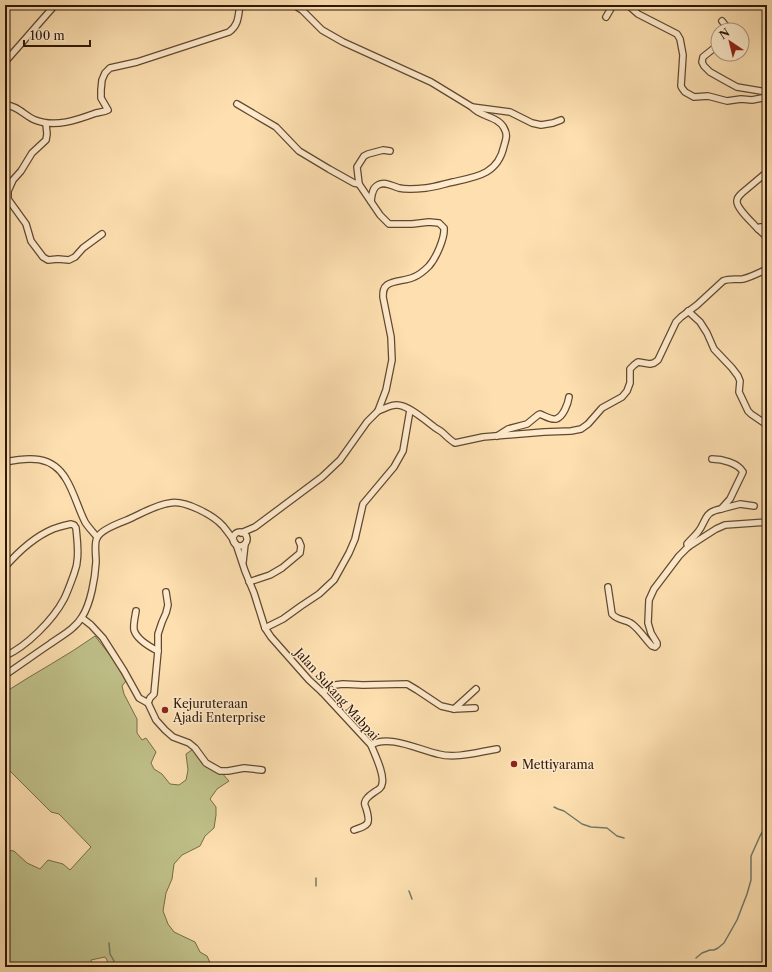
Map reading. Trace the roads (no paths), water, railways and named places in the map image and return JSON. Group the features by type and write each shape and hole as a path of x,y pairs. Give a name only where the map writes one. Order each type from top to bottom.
{"street":[{"path":"5,62 55,5"},
{"path":"5,105 15,108 35,120 46,124 71,121 99,112 106,112 108,110 101,98 101,90 102,80 105,73 110,68 137,62 229,32 234,29 236,25 240,5"},
{"path":"294,5 302,10 322,30 343,42 431,82 472,107 475,111 497,121 504,127 507,134 499,160 493,167 481,175 428,188 398,188 384,183 374,188 371,201"},
{"path":"606,17 613,5"},
{"path":"628,5 638,14 677,34 680,39 682,55 681,86 685,92 694,97 708,96 727,101 741,99 752,100 767,97"},
{"path":"710,51 703,57 702,62 710,72 737,87 767,92"},
{"path":"237,104 276,127 299,151 328,169 354,183 359,184"},
{"path":"472,107 510,112 541,125 561,120"},
{"path":"46,124 46,140 32,153 21,171 13,180 8,191 8,199 26,224 31,241 43,257 48,260 69,260 75,257 83,248 102,234"},
{"path":"255,527 246,543 240,546 235,543 235,536 255,527 322,477 340,460 367,422 378,411 386,390 392,360 392,337 383,291 385,286 414,277 430,266 444,232 444,228 439,224 429,222 389,224 380,215 359,184 357,167 364,156 377,151 390,151"},
{"path":"767,172 742,192 737,200 738,206 767,237"},
{"path":"758,229 760,227 767,228"},
{"path":"378,411 397,404 403,406 422,416 455,443 483,437 581,429 588,424 602,408 622,397 627,391 630,383 630,369 634,365 638,362 650,364 658,360 676,322 688,311 724,281 728,279 741,279 749,277 767,269"},
{"path":"688,311 700,322 714,349 738,376 740,381 739,392 748,411 767,425"},
{"path":"497,436 508,429 527,424 538,414 552,419 558,418 562,414 569,397"},
{"path":"265,628 283,619 319,594 334,580 355,539 363,504 394,467 401,456 410,410"},
{"path":"5,462 38,459 46,461 54,466 66,479 86,524 97,537 93,587 82,618 66,633 5,675"},
{"path":"712,460 718,459 733,464 743,472 730,499 721,509"},
{"name":"Jalan Sukang Mabpai","path":"97,537 105,530 116,524 170,502 189,506 202,511 223,526 240,533"},
{"path":"688,547 687,544 699,532 708,514 716,510 740,504 754,506"},
{"path":"608,588 612,614 617,618 633,624 652,646 655,647 657,643 651,633 648,623 649,600 654,589 679,556 688,547 725,525 767,522"},
{"path":"5,567 32,541 52,529 71,524 76,528 77,562 63,601 42,628 25,644 5,656"},
{"name":"Jalan Sukang Mabpai","path":"223,526 235,543 254,592 265,628 276,643 309,680 371,745 380,767 383,778 382,785 365,800 364,803 369,818 367,824 354,830"},
{"path":"240,533 245,535 247,538 246,543"},
{"path":"249,582 270,575 282,568 300,553 301,546 299,541"},
{"name":"Jalan Sukang Mabpai","path":"243,564 246,543"},
{"path":"148,703 154,694 158,634 168,605 166,592"},
{"path":"136,611 134,630 136,635 144,643 158,651"},
{"path":"82,618 103,638 139,698 148,703 156,720 162,728 173,737 189,742 206,763 220,771 244,768 262,770"},
{"path":"322,692 339,684 407,684 441,706 454,709 474,708"},
{"path":"454,709 476,689"},
{"path":"371,745 393,741 439,755 453,756 497,749"}],"waterway":[{"path":"554,807 564,811 582,824 591,827 607,828 617,836 624,838"},
{"path":"696,958 702,953 714,950 724,943 737,920 751,880 751,856 767,824"},
{"path":"316,878 316,886"},
{"path":"409,891 412,899"},
{"path":"109,943 110,954 114,961 115,967"}],"place":[{"name":"Kejuruteraan Ajadi Enterprise","path":"165,710"},
{"name":"Mettiyarama","path":"514,764"}]}
